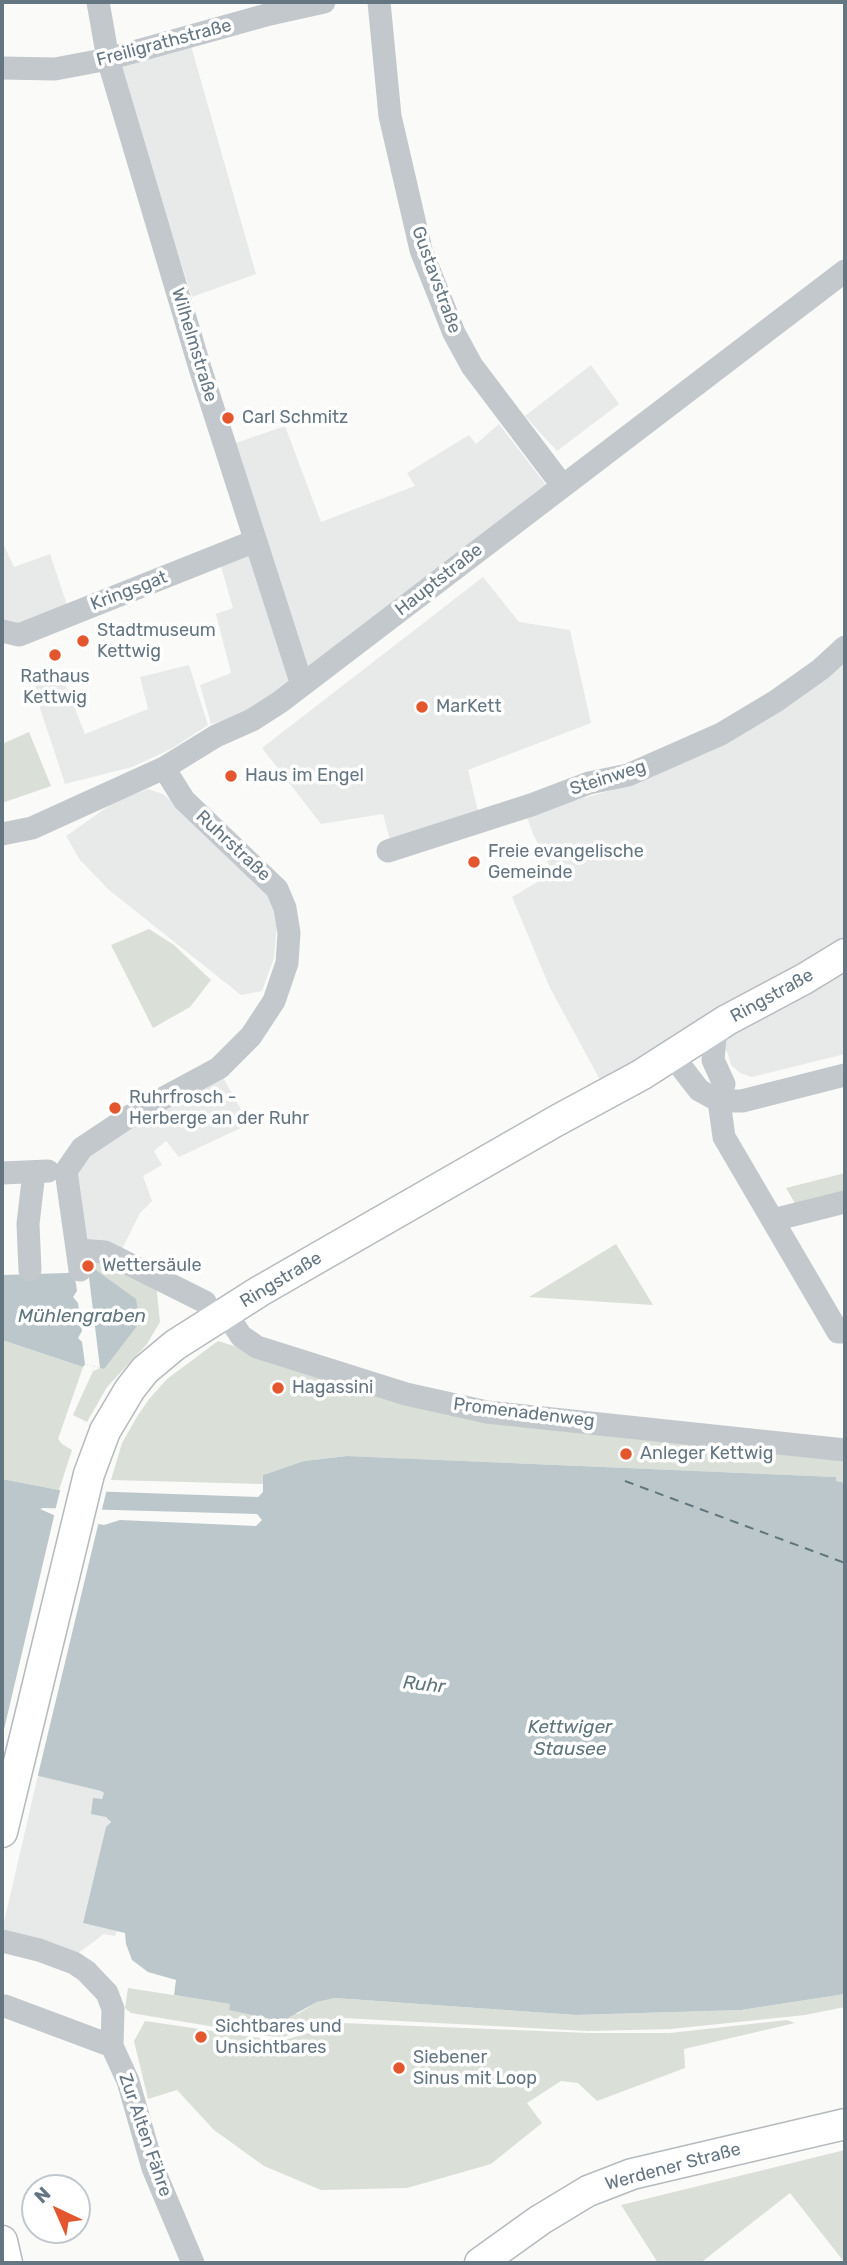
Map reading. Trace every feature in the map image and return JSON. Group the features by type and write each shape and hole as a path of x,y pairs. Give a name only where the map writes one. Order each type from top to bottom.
{"main road":[{"name":"Ringstraße","path":"2,1832 80,1504 95,1453 116,1411 145,1370 216,1308 641,1075 727,1020 845,954"},
{"name":"Werdener Straße","path":"480,2263 540,2220 588,2191 632,2174 845,2124"},
{"path":"2,2241 7,2263"}],"street":[{"name":"Wilhelmstraße","path":"98,2 108,59 200,368 302,685"},
{"name":"Freiligrathstraße","path":"2,68 55,69 108,59 270,14 324,2"},
{"name":"Gustavstraße","path":"379,2 390,116 421,250 454,333 472,366 562,485"},
{"name":"Hauptstraße","path":"2,834 32,828 164,768 216,736 251,720 302,685 845,271"},
{"name":"Kringsgat","path":"10,633 255,541"},
{"name":"Steinweg","path":"388,851 513,811 589,783 628,775 720,734 776,701 845,647"},
{"name":"Ruhrstraße","path":"66,1171 82,1148 130,1116 219,1068 251,1036 274,1001 287,963 289,933 285,908 277,889 184,800 164,768"},
{"path":"727,1020 715,1037 713,1060 724,1084 719,1101 724,1137 838,1332 845,1332"},
{"path":"672,1055 699,1090 719,1101 742,1101 845,1075"},
{"path":"2,1173 66,1171 79,1260 105,1252 216,1308"},
{"path":"30,1270 28,1224 34,1172"},
{"path":"773,1220 845,1202"},
{"name":"Promenadenweg","path":"216,1308 241,1336 257,1347 406,1394 487,1412 845,1450"},
{"name":"Zur Alten Fähre","path":"2,1941 39,1950 74,1963 96,1980 107,1993 113,2009 112,2046 128,2081 153,2168 193,2263"},
{"path":"5,2006 112,2046"}],"shaded area":[{"path":"191,46 256,274 192,297 118,66"},
{"path":"591,365 619,404 557,451 525,416"},
{"path":"499,424 546,485 307,670 233,444 285,426 321,522 415,486 407,473 469,435 476,444"},
{"path":"2,541 14,567 50,554 68,608 2,630"},
{"path":"251,551 293,682 248,713 211,724 200,685 231,673 216,614 233,608 220,563"},
{"name":"MarKett","path":"483,577 519,622 570,630 591,723 468,770 479,815 391,844 383,814 321,824 262,748"},
{"path":"845,661 845,938 815,960 604,1087 550,988 512,897 553,873 526,814 627,786"},
{"path":"189,665 208,725 171,749 132,767 65,784 33,687 62,676 85,734 148,709 140,677"},
{"path":"29,732 51,786 2,803 2,744"},
{"path":"148,789 163,794 258,879 278,914 274,958 262,991 241,995 109,890 80,860 66,836 116,801"},
{"path":"149,929 174,945 211,980 190,1007 153,1028 111,945"},
{"path":"845,956 845,1054 752,1077 740,1073 731,1065 728,1054 717,1038"},
{"path":"220,1072 249,1124 179,1157 166,1141 154,1151 162,1165 143,1176 152,1201 140,1213 120,1253 83,1244 70,1173 86,1150"},
{"path":"845,1173 845,1193 796,1205 786,1188"},
{"path":"616,1244 653,1305 529,1297"},
{"path":"101,1257 156,1283 160,1322 147,1344 107,1387 87,1422 73,1415 93,1371 105,1369 88,1269"},
{"path":"2,1340 83,1367 58,1439 72,1450 59,1490 2,1479"},
{"path":"218,1341 436,1409 845,1453 845,1483 836,1481 835,1477 347,1456 304,1461 263,1475 263,1484 111,1480 122,1443 150,1398 167,1379"},
{"path":"38,1775 101,1791 104,1796 99,1800 106,1817 110,1819 83,1923 117,1931 115,1936 104,1934 77,1954 2,1931"},
{"path":"128,1988 231,2004 229,2009 298,2014 317,2002 335,1998 576,2015 741,2010 845,1994 845,2007 805,2015 671,2029 588,2031 343,2018 281,2038 131,2013 125,2008"},
{"path":"787,2020 795,2023 684,2049 685,2068 597,2101 578,2083 561,2081 527,2103 542,2123 491,2164 407,2188 321,2190 264,2166 214,2130 177,2090 148,2099 134,2041 145,2021 281,2041 342,2023 589,2033 670,2033"},
{"path":"845,2150 845,2263 790,2193 703,2261 704,2263 658,2263 621,2205"}],"water":[{"name":"Mühlengraben","path":"93,1268 136,1299 140,1322 104,1369 85,1364 83,1367 2,1340 2,1275 67,1273"},
{"name":"Kettwiger Stausee","path":"347,1456 836,1477 836,1481 845,1483 845,1994 741,2010 576,2015 335,1998 317,2002 286,2019 272,2019 229,2010 230,2004 174,1995 176,1980 148,1972 132,1960 125,1933 83,1923 106,1827 111,1822 106,1817 91,1814 93,1798 102,1799 104,1793 2,1767 2,1479 59,1490 258,1497 263,1492 263,1475 304,1461","holes":["40,1509 257,1514 262,1520 256,1526 120,1520 104,1525 56,1516"]}],"pier":[{"path":"88,1269 100,1368 85,1364 82,1342 78,1338 82,1331 78,1303 73,1297 77,1291 74,1271"},
{"path":"61,1487 107,1489 101,1513 55,1511"},
{"path":"55,1512 99,1521 37,1779 2,1771 2,1738"}],"ferry route":[{"path":"625,1481 845,1563"}],"place":[{"name":"Carl Schmitz","path":"228,418"},
{"name":"Stadtmuseum Kettwig","path":"83,641"},
{"name":"Rathaus Kettwig","path":"55,655"},
{"name":"MarKett","path":"422,707"},
{"name":"Haus im Engel","path":"231,776"},
{"name":"Freie evangelische Gemeinde","path":"474,862"},
{"name":"Ruhrfrosch - Herberge an der Ruhr","path":"115,1108"},
{"name":"Wettersäule","path":"88,1266"},
{"name":"Hagassini","path":"278,1388"},
{"name":"Anleger Kettwig","path":"626,1454"},
{"name":"Sichtbares und Unsichtbares","path":"201,2037"},
{"name":"Siebener Sinus mit Loop","path":"399,2068"}],"water label":[{"name":"Ruhr","path":"424,1685"}]}
